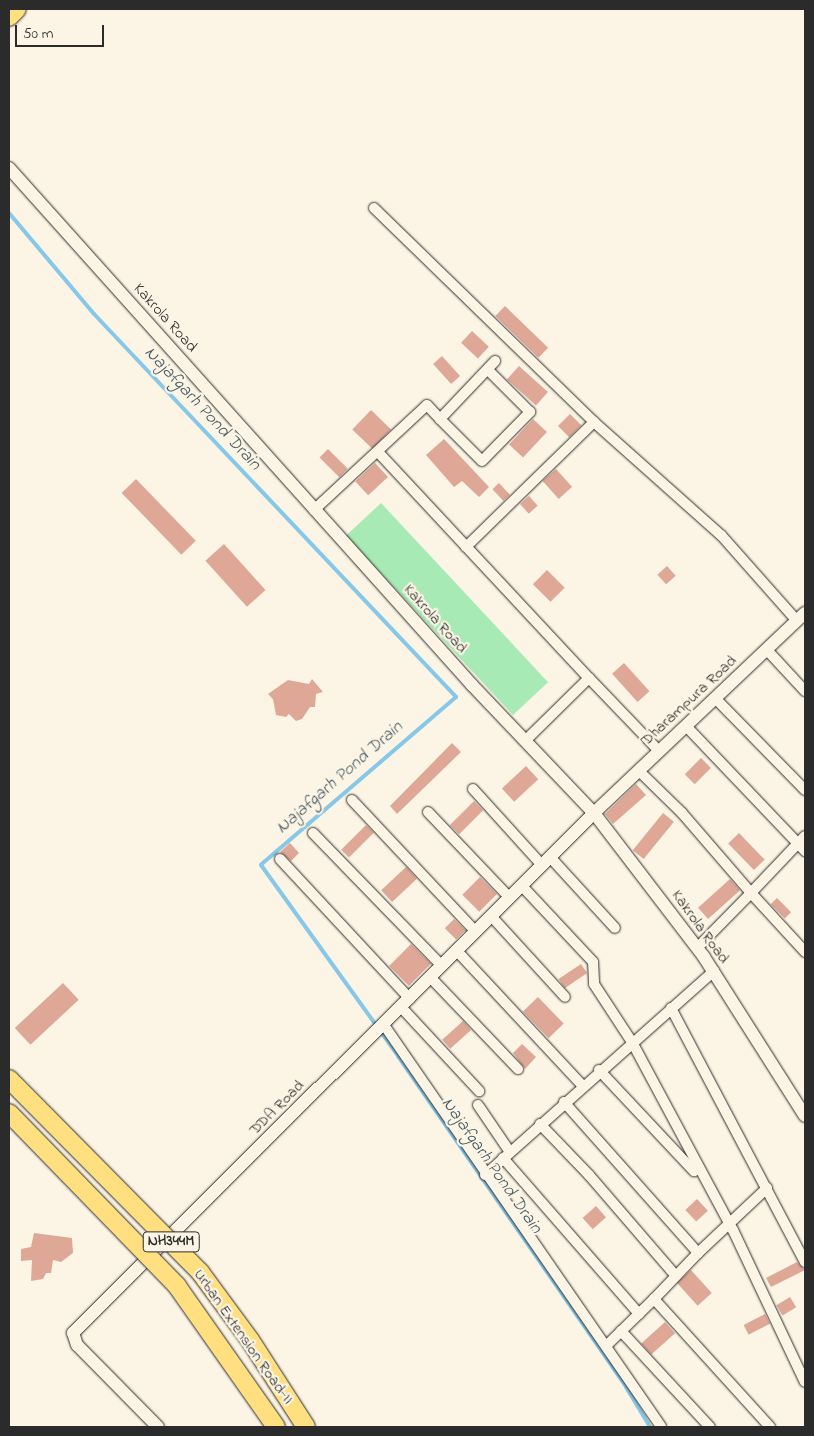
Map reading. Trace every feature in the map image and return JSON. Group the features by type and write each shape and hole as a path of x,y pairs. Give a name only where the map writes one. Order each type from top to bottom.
{"highway":[{"path":"9,17 17,9"},
{"name":"Urban Extension Road-II","path":"9,1079 200,1272 250,1340 306,1427"},
{"name":"Urban Extension Road-II","path":"9,1113 178,1286 276,1427"}],"street":[{"name":"Kakrola Road","path":"9,168 314,510 594,813 714,971 802,1103 805,1116"},
{"path":"374,208 594,422 714,528 801,617"},
{"path":"314,510 427,405 440,419 482,462 530,412 492,365 440,419"},
{"path":"466,547 594,422"},
{"path":"378,452 589,678 660,751"},
{"name":"Dharampura Road","path":"594,813 801,617"},
{"path":"767,650 805,691"},
{"path":"526,741 589,678"},
{"path":"716,698 805,790"},
{"path":"686,726 801,839 805,851"},
{"path":"638,771 682,813 805,952"},
{"path":"473,789 615,928"},
{"path":"352,800 476,932"},
{"path":"428,812 510,898"},
{"name":"DDA Road","path":"158,1427 77,1345 72,1333 379,1030 594,813"},
{"path":"313,833 442,966"},
{"path":"697,948 801,839"},
{"path":"280,859 479,1091"},
{"path":"522,886 593,962 594,984 632,1042 729,1223 805,1382"},
{"path":"492,917 565,997"},
{"path":"457,951 582,1085"},
{"path":"485,1175 582,1085 714,971"},
{"path":"431,978 518,1069"},
{"path":"671,1008 805,1262"},
{"path":"379,1030 606,1345 661,1427"},
{"path":"600,1070 707,1184"},
{"path":"564,1102 698,1253"},
{"path":"478,1105 506,1155 639,1314"},
{"path":"540,1124 589,1175 676,1276"},
{"path":"606,1345 698,1253 767,1188"},
{"path":"654,1299 770,1427"},
{"path":"621,1331 710,1427"}],"green space":[{"path":"381,503 548,682 513,715 346,536"}],"building":[{"path":"505,306 548,348 538,358 495,316"},
{"path":"472,331 489,347 478,358 461,343"},
{"path":"442,356 460,376 451,384 433,364"},
{"path":"519,366 548,392 536,405 507,379"},
{"path":"371,410 391,429 372,449 352,429"},
{"path":"570,414 581,425 569,437 558,426"},
{"path":"533,419 547,432 523,458 509,445"},
{"path":"444,439 489,487 479,497 462,481 454,487 426,455"},
{"path":"328,449 348,469 339,477 320,457"},
{"path":"375,463 388,477 368,495 355,481"},
{"path":"556,469 572,487 559,499 543,481"},
{"path":"136,479 196,541 181,555 122,493"},
{"path":"499,483 510,495 503,501 492,489"},
{"path":"529,496 538,506 529,514 520,504"},
{"path":"224,544 265,590 247,607 205,561"},
{"path":"667,566 676,576 666,584 657,575"},
{"path":"547,570 565,588 551,602 533,584"},
{"path":"624,663 649,691 638,702 612,674"},
{"path":"312,679 323,692 316,694 315,707 310,707 302,719 296,721 289,714 286,717 276,715 273,699 268,694 288,680 309,684"},
{"path":"452,743 461,752 397,814 390,806"},
{"path":"701,758 711,768 695,784 685,774"},
{"path":"526,766 538,779 514,802 502,789"},
{"path":"636,784 646,795 613,824 605,814"},
{"path":"474,801 483,810 459,834 450,825"},
{"path":"663,813 674,822 644,859 633,850"},
{"path":"366,825 374,833 349,858 341,850"},
{"path":"739,833 765,860 754,870 728,843"},
{"path":"290,843 299,853 291,861 280,852"},
{"path":"406,867 417,879 392,902 381,890"},
{"path":"480,877 497,894 479,912 462,895"},
{"path":"730,879 740,890 708,919 698,908"},
{"path":"777,898 791,912 785,919 771,904"},
{"path":"454,919 465,930 456,940 445,928"},
{"path":"411,944 431,964 409,986 389,966"},
{"path":"581,964 587,973 565,988 559,979"},
{"path":"63,983 79,1000 30,1045 15,1028"},
{"path":"538,997 564,1024 549,1038 523,1012"},
{"path":"463,1021 471,1030 450,1049 442,1040"},
{"path":"522,1044 536,1057 525,1069 513,1053"},
{"path":"697,1199 708,1211 696,1222 685,1210"},
{"path":"596,1206 606,1217 593,1229 583,1218"},
{"path":"34,1233 72,1238 73,1253 61,1262 53,1260 51,1273 46,1273 43,1279 31,1281 32,1260 21,1261 21,1249 31,1247"},
{"path":"797,1262 805,1270 771,1287 766,1278"},
{"path":"691,1270 712,1293 698,1306 677,1283"},
{"path":"790,1297 796,1307 782,1316 776,1305"},
{"path":"765,1314 770,1324 749,1335 744,1325"},
{"path":"665,1322 675,1333 651,1355 641,1343"}],"waterway":[{"name":"Najafgarh Pond Drain","path":"9,213 94,314 456,697 261,865 398,1056 626,1387 650,1427"}]}
